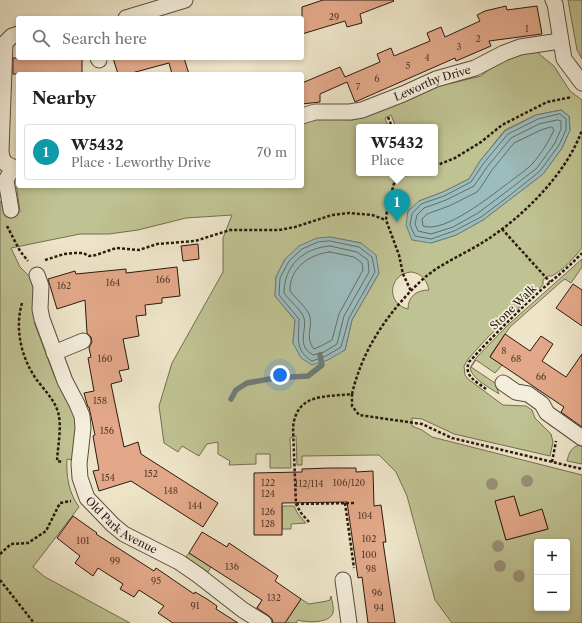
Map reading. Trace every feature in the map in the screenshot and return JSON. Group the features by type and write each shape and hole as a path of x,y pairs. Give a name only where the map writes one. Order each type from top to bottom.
{"street":[{"path":"133,16 185,0"},
{"path":"553,0 555,4 564,59 582,83"},
{"path":"11,210 6,180 16,168 6,164 2,158 1,151 3,42 16,35"},
{"name":"Leworthy Drive","path":"304,115 316,112 350,112 362,110 402,95 436,79 475,68 504,53 520,47 560,41"},
{"name":"Old Park Avenue","path":"35,271 41,286 40,309 42,319 65,381 82,416 84,428 79,464 80,478 87,498 113,525 124,534 180,562 243,610 264,623"},
{"path":"54,353 83,341"},
{"path":"503,383 516,392 528,394 542,404 547,414 582,438"},
{"path":"343,580 349,623"}],"path":[{"path":"438,165 455,158 481,142 502,125 547,102 575,96"},
{"path":"388,116 391,124"},
{"path":"582,130 579,139 564,167 534,201 502,229 485,241 442,265 424,278 411,291 394,311 371,343 360,367 352,394 352,406 359,415 422,424 452,438 582,469"},
{"path":"401,176 396,177 387,209 386,220 399,255 403,274 411,291"},
{"path":"11,210 3,214 5,222 20,251 35,271 46,260 64,254 83,253 89,256 116,248 138,250 157,244 195,240 230,230 279,230 296,227 312,220 338,214 364,214 386,220"},
{"path":"502,229 550,282"},
{"name":"Stone Walk","path":"471,378 467,372 469,362 507,322 550,282 572,264 582,253"},
{"path":"23,297 20,307 22,350 31,370 53,399 58,414 59,428 57,460 79,464"},
{"path":"309,522 300,513 296,504 293,428 296,413 299,408 309,400 352,394"},
{"path":"0,554 11,544 28,543 46,531 60,504 87,498"},
{"path":"343,580 354,578 354,564 345,503"},
{"path":"296,504 354,503"},
{"path":"0,580 34,623"}],"green space":[{"path":"568,0 582,0 582,59 577,50"},
{"path":"538,49 539,54 554,66 570,91 582,100 582,248 572,260 560,270 543,280 543,285 488,337 469,358 464,366 465,375 468,379 503,405 526,406 532,410 535,418 551,434 553,442 550,456 454,434 422,419 412,418 412,426 422,430 432,437 582,475 582,623 452,623 435,600 407,496 396,472 379,455 302,456 302,465 297,465 296,436 290,438 291,468 270,468 270,454 256,454 256,464 229,465 230,461 218,454 218,442 207,444 199,456 182,446 178,452 164,443 159,406 172,363 223,272 223,238 232,215 186,218 138,230 109,234 80,234 11,248 20,267 34,281 36,321 34,322 54,375 75,417 76,427 73,460 67,459 67,472 73,496 79,507 33,567 45,577 130,623 0,623 0,201 20,212 17,188 304,188 304,121 316,118 353,120 367,112 440,84 452,83 481,76 492,67 516,54","holes":["561,110 569,116 570,130 562,148 543,174 483,220 456,235 431,243 419,201 443,192 469,179 480,161 505,130 536,115","330,237 361,243 379,273 352,320 345,350 293,343 295,320 275,296 276,277 285,259","411,272 421,275 427,283 429,290 421,291 411,297 408,304 408,309 401,306 396,301 393,296 393,289 394,283 398,278 403,274","514,496 520,516 542,510 548,529 506,540 495,501"]},
{"path":"582,259 582,267 571,283 565,279 562,281 510,327 490,356 502,365 495,373 476,360 471,367 495,383 499,394 474,376 470,368 476,358 509,324"},
{"path":"580,445 582,446 582,464 567,461 574,447"},
{"path":"282,506 294,506 298,514 306,523 291,524 291,529 282,529"},
{"path":"189,553 211,567 208,572 186,557"},
{"path":"331,596 333,613 328,619 318,621 307,622 298,620 296,623 285,622 270,617 256,609 260,603 287,620 301,599 309,604 330,600"}],"water":[{"path":"561,110 569,116 570,130 562,148 543,174 483,220 456,235 431,243 412,240 406,225 408,211 419,201 443,192 469,179 480,161 505,131 536,115"},
{"path":"330,237 361,243 376,255 379,273 352,320 345,350 328,360 312,365 301,358 293,343 295,320 275,296 276,277 285,259 299,246 317,238"}],"building":[{"path":"323,0 394,1 360,14 362,23 347,27 345,21 304,33 304,16 302,16 302,7"},
{"path":"506,6 507,10 537,6 542,34 489,41 491,46 456,61 455,58 355,102 347,82 320,94 320,102 304,104 304,82 340,67 345,77 380,62 377,54 391,48 394,56 430,41 427,33 441,27 445,37 480,21 477,15 485,11"},
{"path":"13,58 16,58 16,60 82,60 82,72 16,72 16,74 13,74"},
{"path":"114,60 185,60 188,72 171,72 169,63 135,72 117,72"},
{"path":"198,244 199,259 183,261 181,246"},
{"path":"177,267 180,296 162,298 162,303 145,305 146,315 136,316 139,336 123,339 129,369 119,371 122,381 111,384 124,447 138,442 141,454 218,503 203,527 131,481 99,491 93,471 99,470 93,436 95,435 89,407 84,393 94,391 88,358 91,357 89,348 92,342 91,337 87,333 85,300 57,309 48,279 75,271 76,274 126,269 126,273"},
{"path":"573,284 582,290 582,326 556,308"},
{"path":"505,334 530,351 541,336 553,344 542,361 566,377 582,354 582,427 561,412 564,407 490,357"},
{"path":"356,468 356,472 373,471 374,506 381,505 386,542 383,542 395,623 368,623 362,577 358,578 347,502 282,503 282,535 254,535 254,473 302,472 302,469"},
{"path":"514,496 520,516 542,509 548,529 506,540 495,501"},
{"path":"73,516 97,533 96,534 154,571 156,568 194,594 195,592 207,599 217,606 216,609 238,623 173,623 158,613 164,606 139,590 134,597 120,589 123,584 98,568 93,576 75,563 80,556 57,538"},
{"path":"202,532 227,547 229,543 278,576 275,581 301,599 285,623 273,623 269,616 257,608 262,600 189,553"}],"waterway":[{"path":"231,399 236,390 247,383 275,378 308,376 322,365 320,355"}],"place":[{"name":"W5432","path":"397,222"}]}
